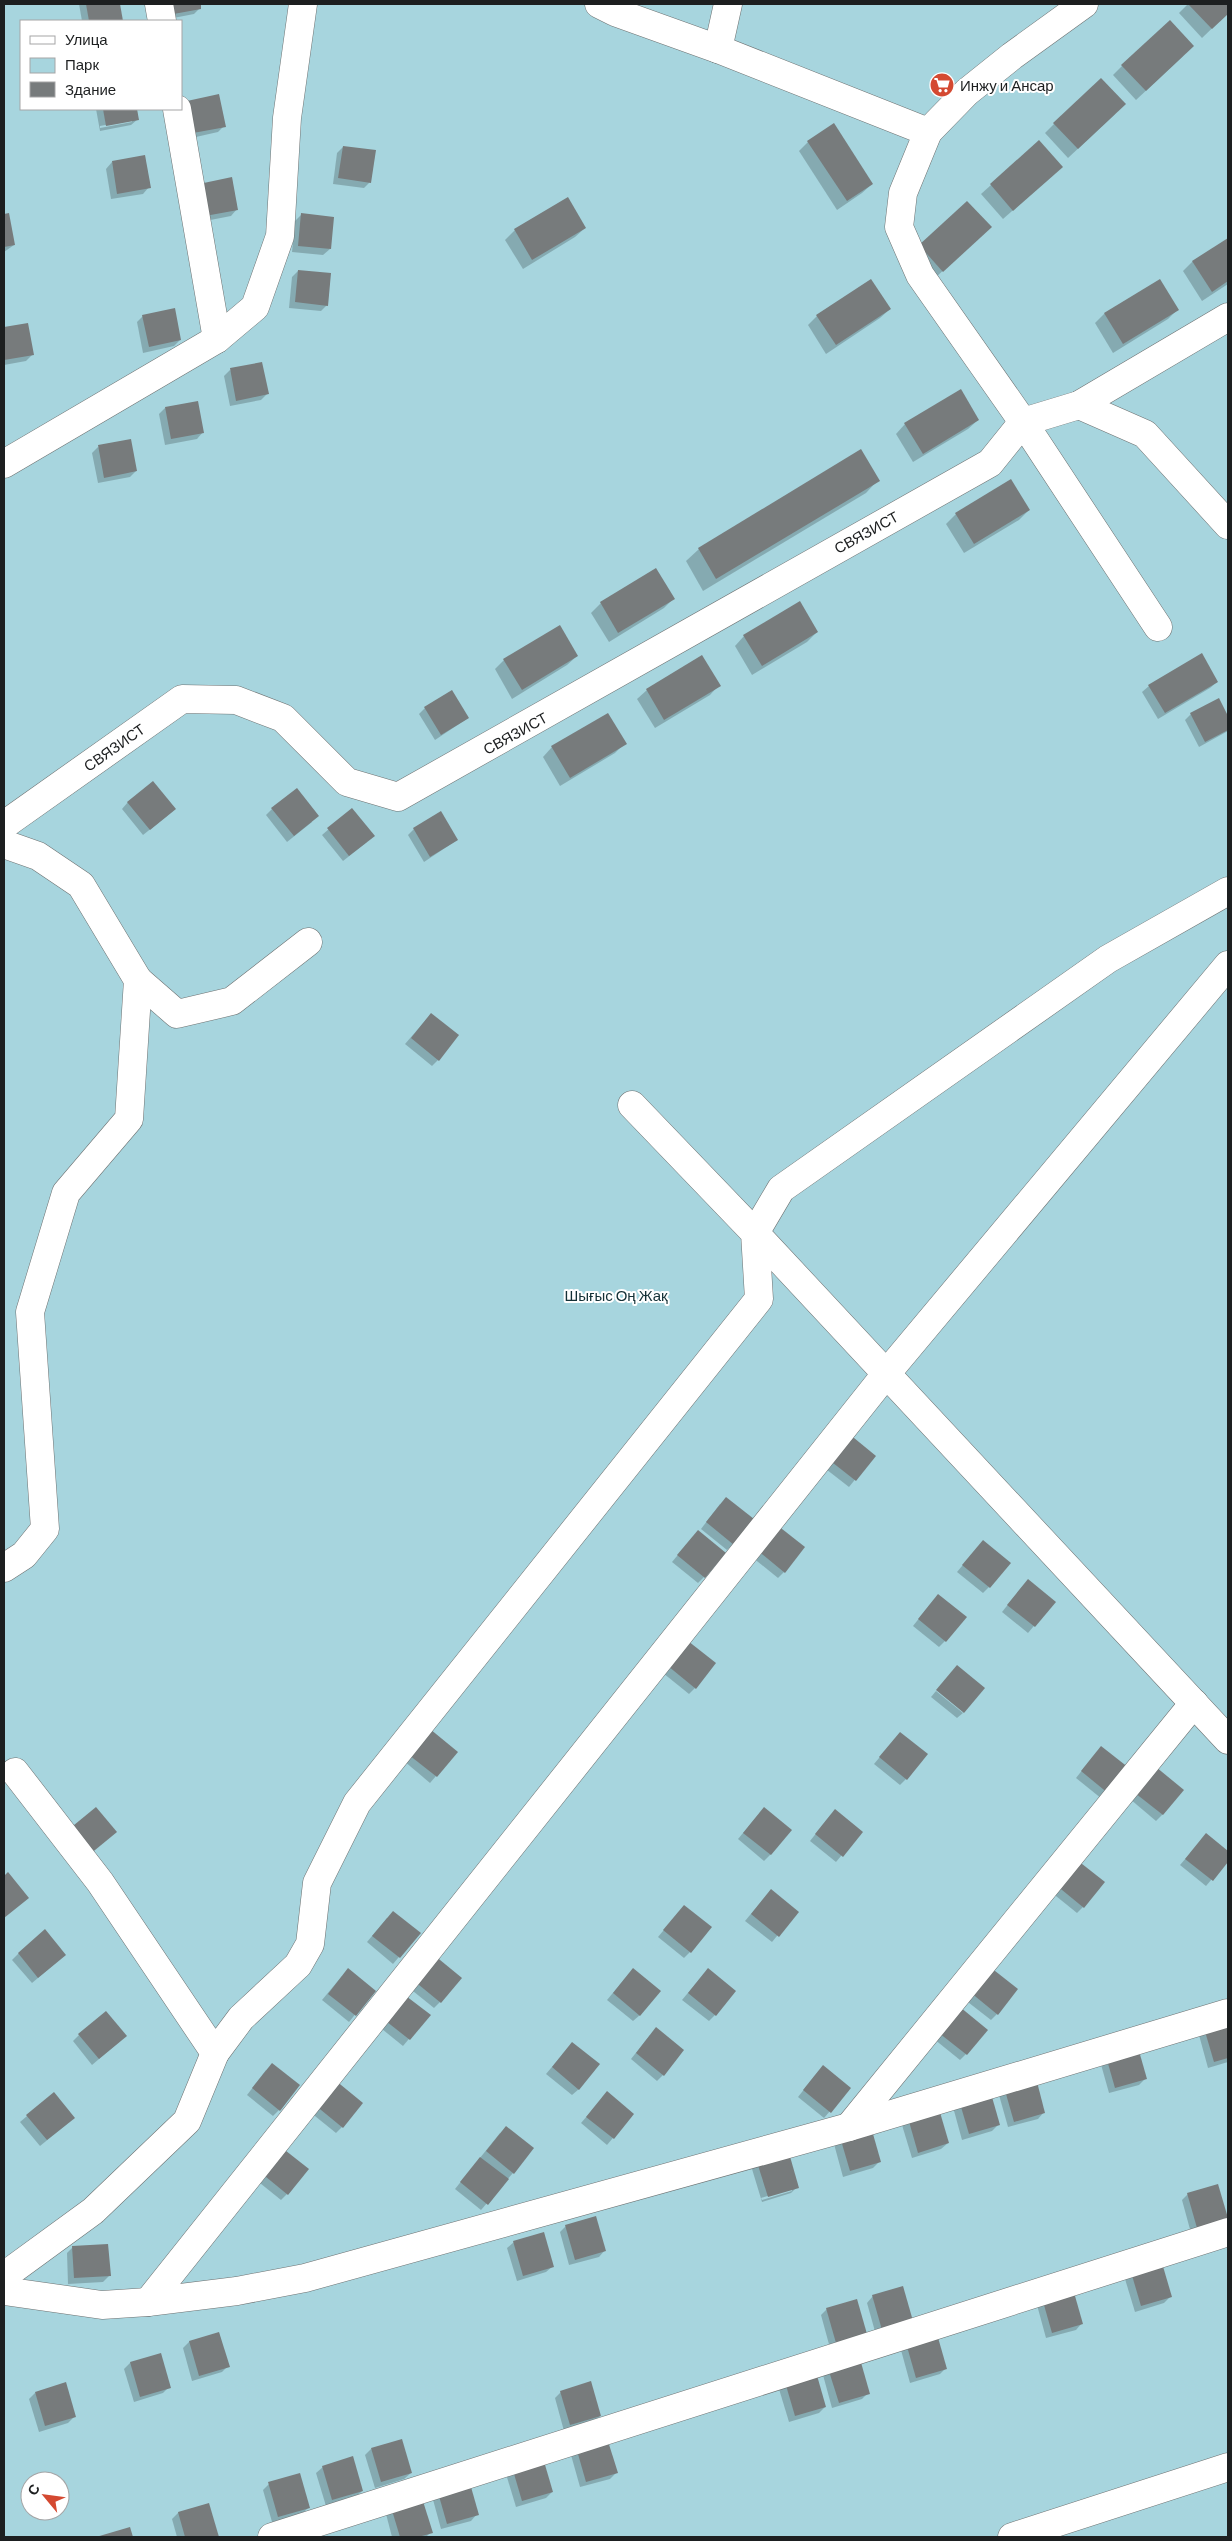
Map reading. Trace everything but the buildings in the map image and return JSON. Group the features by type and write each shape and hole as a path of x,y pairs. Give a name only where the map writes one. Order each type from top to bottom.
{"street":[{"path":"159,4 162,20"},
{"path":"4,462 217,339 255,307 280,236 287,118 303,4"},
{"path":"599,4 615,12 718,49 928,132"},
{"path":"718,49 728,4"},
{"path":"1084,4 1012,56 967,92 928,132 903,193 899,227 920,276 1023,422 1158,627"},
{"path":"177,110 217,339"},
{"path":"1023,422 1079,405 1228,317"},
{"path":"1079,405 1145,434 1228,524"},
{"name":"СВЯЗИСТ","path":"4,825 182,699 236,700 283,718 347,782 398,797 990,463 1023,422"},
{"path":"4,844 38,856 81,885 138,980 177,1014 232,1001 308,942"},
{"path":"4,2276 93,2211 187,2122 215,2053 241,2018 298,1965 310,1944 317,1883 356,1803 759,1299 755,1233 781,1189 1108,959 1228,891"},
{"path":"148,2302 886,1374 1228,966"},
{"path":"4,1568 24,1556 44,1529 30,1312 66,1193 129,1119 138,980"},
{"path":"632,1105 755,1233 1228,1740"},
{"path":"849,2127 1194,1703"},
{"path":"8,1768 100,1882 215,2053"},
{"path":"4,2291 102,2305 148,2302 237,2291 305,2278 849,2127 1228,2013"},
{"path":"272,2537 1228,2232"},
{"path":"1012,2537 1228,2467"}],"green space":[{"name":"Шығыс Оң Жақ","path":"4,4 1228,4 1228,2537 4,2537"}],"place":[{"name":"Инжу и Ансар","path":"942,85"}]}
